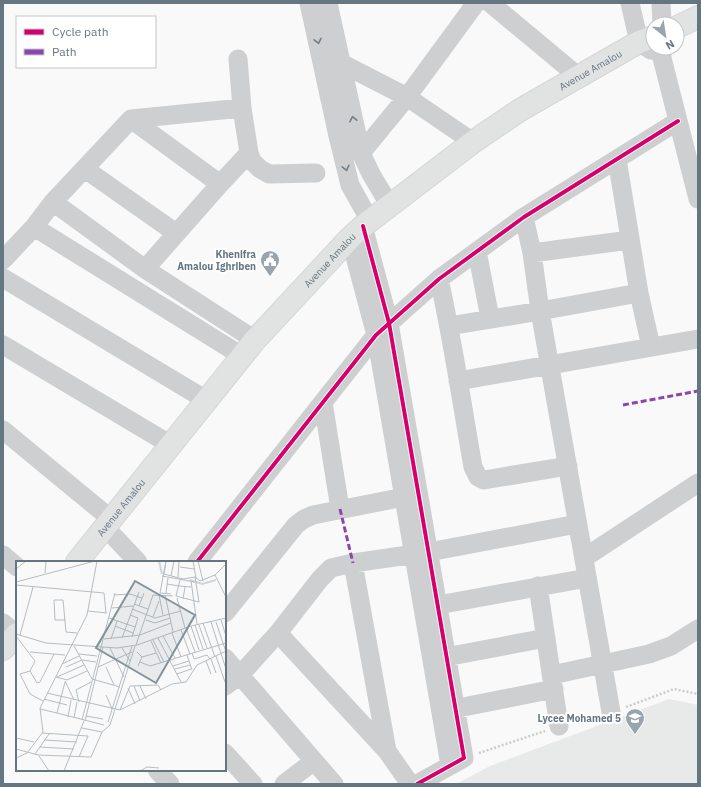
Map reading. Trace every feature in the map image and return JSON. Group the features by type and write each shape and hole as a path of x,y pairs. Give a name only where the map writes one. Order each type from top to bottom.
{"main road":[{"path":"685,23 698,17"},
{"name":"Avenue Amalou","path":"78,561 248,348 361,228 473,142 520,110 645,41"}],"street":[{"path":"309,3 383,329 448,710 450,765 417,784"},
{"path":"328,3 361,153 371,174 390,206"},
{"path":"361,153 406,97 476,3"},
{"path":"490,3 579,77"},
{"path":"630,3 645,38"},
{"path":"661,3 662,16"},
{"path":"663,56 698,199"},
{"path":"238,59 242,108 249,153 252,161 260,169 269,174 316,173"},
{"path":"341,63 406,97 473,142"},
{"path":"3,260 34,228 53,202 131,119 242,108"},
{"path":"131,119 220,184"},
{"path":"198,561 323,402 383,329 439,279 524,217 678,121"},
{"path":"145,269 249,153"},
{"path":"617,159 639,293 651,347"},
{"path":"85,169 176,233"},
{"path":"53,202 145,269 248,348"},
{"path":"524,217 532,253 540,311 611,712"},
{"path":"34,228 248,348"},
{"path":"532,253 630,240"},
{"path":"477,251 490,318"},
{"path":"3,278 206,400"},
{"path":"439,279 449,326 473,468 478,477 484,480 568,466"},
{"path":"449,326 639,293"},
{"path":"383,329 404,497 438,605 439,658"},
{"path":"458,381 698,339"},
{"path":"3,345 171,445"},
{"path":"323,402 340,509"},
{"path":"3,430 108,523 137,561"},
{"path":"584,558 698,483"},
{"path":"226,611 296,525 304,519 313,515 340,509 404,497"},
{"path":"226,685 240,675 278,633 327,572 332,568 577,524"},
{"path":"3,555 16,566"},
{"path":"354,563 388,751"},
{"path":"438,605 587,578"},
{"path":"538,586 559,726"},
{"path":"448,710 553,682 602,665 649,654 671,646 698,629"},
{"path":"278,633 388,751 410,784"},
{"path":"439,658 546,638"},
{"path":"226,659 334,784"},
{"path":"226,754 253,784"},
{"path":"284,784 314,761"},
{"path":"158,771 170,784"}],"path":[{"path":"674,689 698,694"}],"shaded area":[{"name":"Lycee Mohamed 5","path":"669,699 698,705 698,784 456,784 490,766"}],"marked path":[{"path":"623,405 698,391"},
{"path":"340,509 353,563"}],"cycle path":[{"path":"198,561 376,335 439,279 524,217 678,121"},
{"path":"363,226 389,323 464,758 417,784"}],"place":[{"name":"Khenifra Amalou Ighriben","path":"270,277"},
{"name":"Lycee Mohamed 5","path":"635,735"}]}
